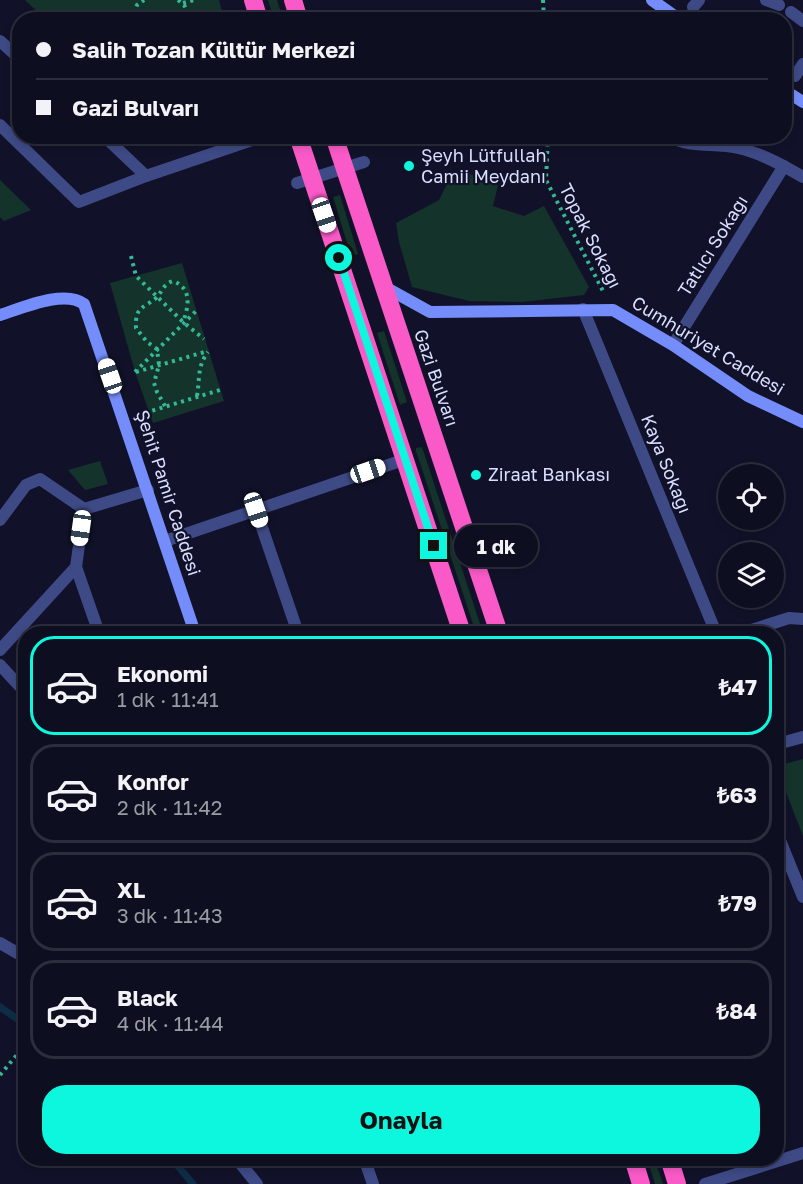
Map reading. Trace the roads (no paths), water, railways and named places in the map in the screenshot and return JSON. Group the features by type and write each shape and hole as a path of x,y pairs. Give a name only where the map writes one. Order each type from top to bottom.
{"highway":[{"path":"299,144 305,180 406,459 460,626"},
{"name":"Gazi Bulvarı","path":"336,144 497,626"},
{"path":"635,1166 641,1184"},
{"path":"671,1166 677,1184"}],"street":[{"path":"652,0 669,12"},
{"path":"766,0 779,5"},
{"path":"0,40 12,51"},
{"path":"795,76 803,64"},
{"path":"0,125 12,136"},
{"path":"20,144 80,201 240,144"},
{"path":"112,144 146,176"},
{"path":"694,144 738,148 784,166 803,177"},
{"path":"305,180 364,162"},
{"name":"Tatlıcı Sokağı","path":"673,345 784,166"},
{"name":"Cumhuriyet Caddesi","path":"383,286 430,312 613,310 673,345 748,396 803,422"},
{"name":"Şehit Pamir Caddesi","path":"0,315 65,297 77,299 84,304 193,626"},
{"name":"Kaya Sokağı","path":"583,309 713,626"},
{"path":"165,541 406,459"},
{"path":"0,520 26,485 40,479 84,509"},
{"path":"84,509 148,490"},
{"path":"84,509 76,567 97,626"},
{"path":"256,510 296,626"},
{"path":"22,626 76,567"},
{"path":"764,626 789,618 803,619"},
{"path":"0,650 18,630"},
{"path":"0,665 18,684"},
{"path":"784,742 803,737"},
{"path":"784,850 803,897"},
{"path":"0,943 18,953"},
{"path":"784,1159 803,1153"},
{"path":"242,1166 257,1184"},
{"path":"367,1166 373,1184"},
{"path":"705,1184 762,1166"}],"waterway":[{"path":"0,1007 18,1019"},
{"path":"178,1166 193,1184"}],"place":[{"name":"Şeyh Lütfullah Camii Meydanı","path":"409,166"},
{"name":"Ziraat Bankası","path":"476,475"}]}
